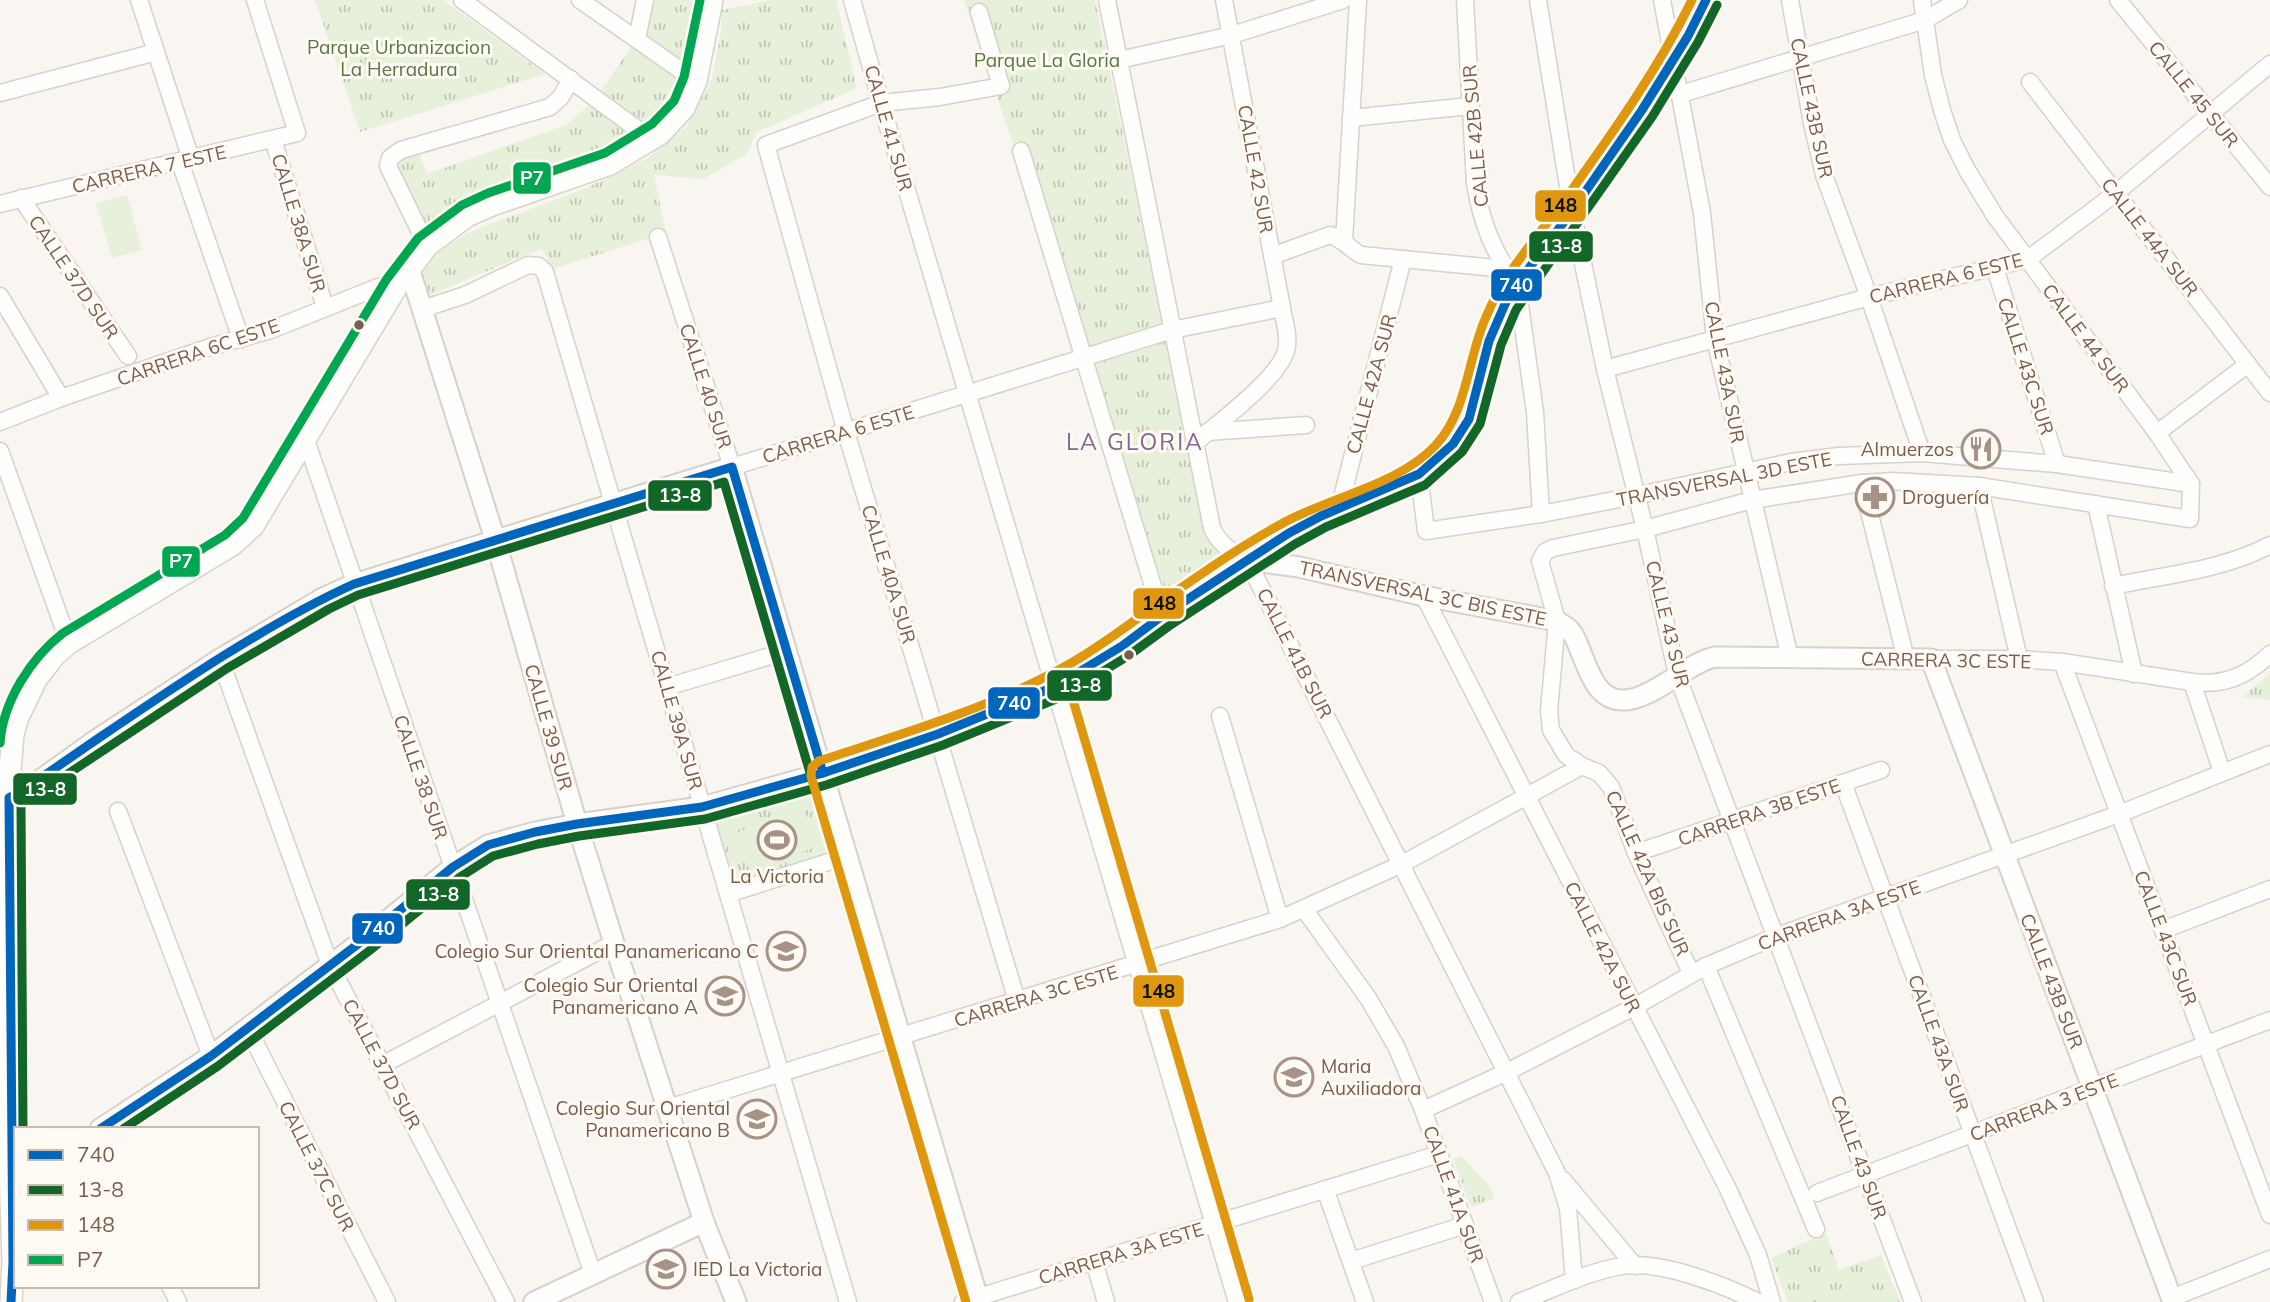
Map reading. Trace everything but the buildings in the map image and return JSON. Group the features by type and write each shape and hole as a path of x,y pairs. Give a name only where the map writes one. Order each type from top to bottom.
{"main road":[{"path":"11,1302 5,800 18,717 37,678 62,649 243,536 262,514 403,277 427,246 467,216 610,164 652,140 673,123 684,108 696,81 712,0"}],"street":[{"path":"139,0 185,161 241,339"},
{"name":"CALLE 38A SUR","path":"255,0 297,133"},
{"path":"462,0 652,140"},
{"path":"580,0 696,81"},
{"path":"637,39 645,0"},
{"name":"CALLE 41 SUR","path":"852,0 1237,1302"},
{"name":"CALLE 41B SUR","path":"1107,0 1172,330 1201,438 1209,519 1215,535 1234,554 1247,560 1557,1173 1568,1208 1574,1280"},
{"name":"CALLE 42 SUR","path":"1201,438 1275,371 1283,359 1287,338 1224,0"},
{"path":"1119,60 1232,35 1343,0"},
{"path":"1344,241 1358,0"},
{"name":"CALLE 42B SUR","path":"1465,0 1470,106 1479,208 1487,232 1511,277 1535,412 1541,514"},
{"name":"CALLE 43 SUR","path":"1538,0 1572,211 1605,369 1645,529 1677,675 1913,1302"},
{"name":"CALLE 43A SUR","path":"1662,0 1702,213 1715,339 1790,658"},
{"path":"103,1127 248,1029 476,851 500,840 577,824 702,807 823,773 938,734 1056,686 1122,646 1162,616 1289,533 1419,474 1448,450 1469,419 1489,341 1505,304 1511,277 1572,211 1642,110 1706,0"},
{"name":"CALLE 43B SUR","path":"1790,0 1824,175 1922,453"},
{"name":"CALLE 44 SUR","path":"1922,0 1933,75 1952,140 1981,195 2157,433 2191,484"},
{"path":"1681,93 1925,20 1959,0"},
{"name":"CALLE 45 SUR","path":"2118,0 2270,187"},
{"path":"881,103 940,97 1001,86 979,12"},
{"path":"0,93 156,52"},
{"name":"CARRERA 6 ESTE","path":"1605,369 1869,297 2028,259 2116,193 2270,64"},
{"path":"427,246 388,166 390,159 401,150 550,107 561,97 571,79"},
{"name":"CALLE 44A SUR","path":"2030,82 2270,393"},
{"name":"CALLE 40A SUR","path":"881,103 766,145 846,432 1017,1001"},
{"path":"1351,118 1470,106"},
{"name":"CARRERA 7 ESTE","path":"0,204 297,133"},
{"name":"CALLE 38A SUR","path":"273,139 325,307"},
{"path":"1021,151 1162,616"},
{"name":"CALLE 37D SUR","path":"21,198 128,356"},
{"path":"1272,256 1330,235 1344,241 1361,255 1404,259 1511,277"},
{"name":"CALLE 40 SUR","path":"658,237 732,467 787,651 900,1037 973,1301"},
{"name":"CALLE 42A SUR","path":"1339,509 1404,259"},
{"name":"CALLE 39A SUR","path":"422,309 465,295 528,265 541,267 545,272 848,1302"},
{"name":"CALLE 43C SUR","path":"1995,268 2057,464"},
{"name":"CARRERA 6C ESTE","path":"0,422 210,347 271,330 403,277"},
{"name":"CALLE 39 SUR","path":"403,277 422,309 495,539 614,943 704,1222 736,1302"},
{"path":"0,296 61,398"},
{"name":"CARRERA 6 ESTE","path":"5,800 43,778 220,659 323,598 354,584 1172,330 1282,308"},
{"path":"2157,433 2248,364"},
{"path":"1201,438 1306,425"},
{"name":"CALLE 38 SUR","path":"306,440 593,1274"},
{"path":"0,451 62,649"},
{"path":"1893,481 1896,453"},
{"name":"TRANSVERSAL 3D ESTE","path":"1419,474 1426,531 1541,514 1791,462 1839,456 1922,453 2057,464 2191,484 2190,519 1979,486 1893,481 1863,483 1752,500 1545,552"},
{"path":"1863,483 1906,659"},
{"path":"1979,486 2020,659"},
{"path":"2096,505 2134,674"},
{"path":"2113,586 2229,561 2251,555 2270,545"},
{"name":"CALLE 42A BIS SUR","path":"1545,552 1540,561 1557,621 1550,720 1560,747 1582,766 1599,774 1611,787 1636,853 1698,970 1816,1228"},
{"name":"TRANSVERSAL 3C BIS ESTE","path":"1247,560 1299,567 1424,596 1557,621"},
{"name":"CALLE 42A SUR","path":"1424,596 1727,1189 1758,1255 1772,1302"},
{"name":"CARRERA 3C ESTE","path":"1557,621 1574,636 1598,686 1611,697 1623,700 1640,698 1705,659 1715,657 2020,659 2062,662 2213,684 2235,679 2255,668 2270,654"},
{"path":"667,687 787,651"},
{"name":"CALLE 37D SUR","path":"220,659 330,965 506,1302"},
{"name":"CALLE 43B SUR","path":"1931,659 2093,1088 2169,1301"},
{"name":"CALLE 43C SUR","path":"2062,662 2270,1215"},
{"path":"2192,682 2222,772"},
{"path":"1220,716 1280,919"},
{"name":"CARRERA 3A ESTE","path":"1423,1110 1507,1072 1634,1007 1698,970 1777,936 2119,814 2270,754"},
{"name":"CARRERA 3C ESTE","path":"668,1108 1280,919 1402,864 1582,766"},
{"name":"CARRERA 3B ESTE","path":"1636,853 1881,770"},
{"name":"CALLE 43A SUR","path":"1843,783 2035,1302"},
{"path":"118,811 211,1056"},
{"path":"728,894 847,856"},
{"path":"2163,930 2270,889"},
{"name":"CALLE 41A SUR","path":"1304,909 1360,986 1396,1046 1423,1110 1493,1302"},
{"path":"383,1065 614,943"},
{"name":"CARRERA 3 ESTE","path":"1817,1194 2270,1020"},
{"name":"CALLE 37C SUR","path":"248,1029 387,1302"},
{"name":"CARRERA 3A ESTE","path":"973,1301 1438,1154"},
{"path":"1557,1173 1635,1266"},
{"path":"1325,1189 1365,1302"},
{"path":"534,1302 704,1222"},
{"path":"1351,1261 1465,1225"},
{"path":"2169,1301 2270,1259"},
{"path":"1094,1261 1106,1302"},
{"path":"1519,1302 1559,1296 1574,1280 1623,1266 1635,1266 1686,1274 1758,1302"}],"green space":[{"name":"Parque Urbanizacion La Herradura","path":"315,0 443,0 545,74 360,132"},
{"path":"653,0 697,0 681,65 671,89 654,114 642,125 612,142 458,203 438,214 426,226 392,157 417,149 427,174 566,125 588,106 607,82 645,26"},
{"path":"771,0 836,0 857,88 757,132 746,155 703,179 654,175 666,233 552,269 542,248 431,295 419,272 431,256 450,243 475,230 584,189 648,158 687,126 712,78 721,32 722,10"},
{"name":"Parque La Gloria","path":"964,0 1095,0 1200,507 1211,538 1231,558 1169,602"},
{"path":"464,30 478,71 409,95 395,54"},
{"path":"127,195 142,250 112,258 96,203"},
{"path":"2270,673 2270,700 2242,697"},
{"path":"812,788 833,856 736,887 714,819"},
{"name":"La Victoria","path":"805,811 817,847 749,869 738,832"},
{"path":"1461,1156 1489,1185 1494,1199 1471,1207 1453,1159"},
{"path":"1826,1233 1839,1270 1881,1255 1900,1302 1788,1302 1771,1258"},
{"path":"1856,1280 1877,1302 1830,1302"}],"transit line":[{"name":"P7","path":"0,743 2,727 13,696 30,668 51,643 63,633 225,535 243,518 386,280 418,238 462,205 488,193 605,153 652,124 674,101 684,77 700,0"},
{"name":"148","path":"966,1302 811,776 812,767 819,761 944,720 1035,682 1088,653 1202,573 1267,532 1302,514 1383,481 1420,459 1435,446 1446,432 1461,401 1480,333 1501,287 1631,105 1692,0"},
{"name":"740","path":"103,1127 211,1056 362,941 453,867 488,845 577,824 702,807 823,773 938,734 1056,686 1122,646 1162,616 1289,533 1321,516 1419,474 1453,444 1469,419 1489,341 1517,284 1642,110 1688,36 1706,0"},
{"name":"13-8","path":"126,1127 218,1066 369,951 460,877 493,856 579,836 705,819 826,785 943,745 1061,697 1128,656 1295,544 1326,527 1425,485 1462,452 1480,424 1501,345 1516,310 1652,117 1698,42 1717,5"},
{"name":"740","path":"11,1302 13,1262 9,798 188,678 287,618 354,584 732,467 823,773"},
{"name":"13-8","path":"23,1127 21,805 226,669 358,595 724,482 811,776"},
{"name":"148","path":"1068,683 1249,1299"}],"place":[{"name":"Almuerzos","path":"1981,449"},
{"name":"Droguería","path":"1875,497"},
{"name":"La Victoria","path":"777,840"},
{"name":"Colegio Sur Oriental Panamericano C","path":"786,951"},
{"name":"Colegio Sur Oriental Panamericano A","path":"725,996"},
{"name":"Maria Auxiliadora","path":"1294,1077"},
{"name":"Colegio Sur Oriental Panamericano B","path":"757,1119"},
{"name":"IED La Victoria","path":"666,1269"}],"district":[{"name":"LA GLORIA","path":"1135,442"}]}
